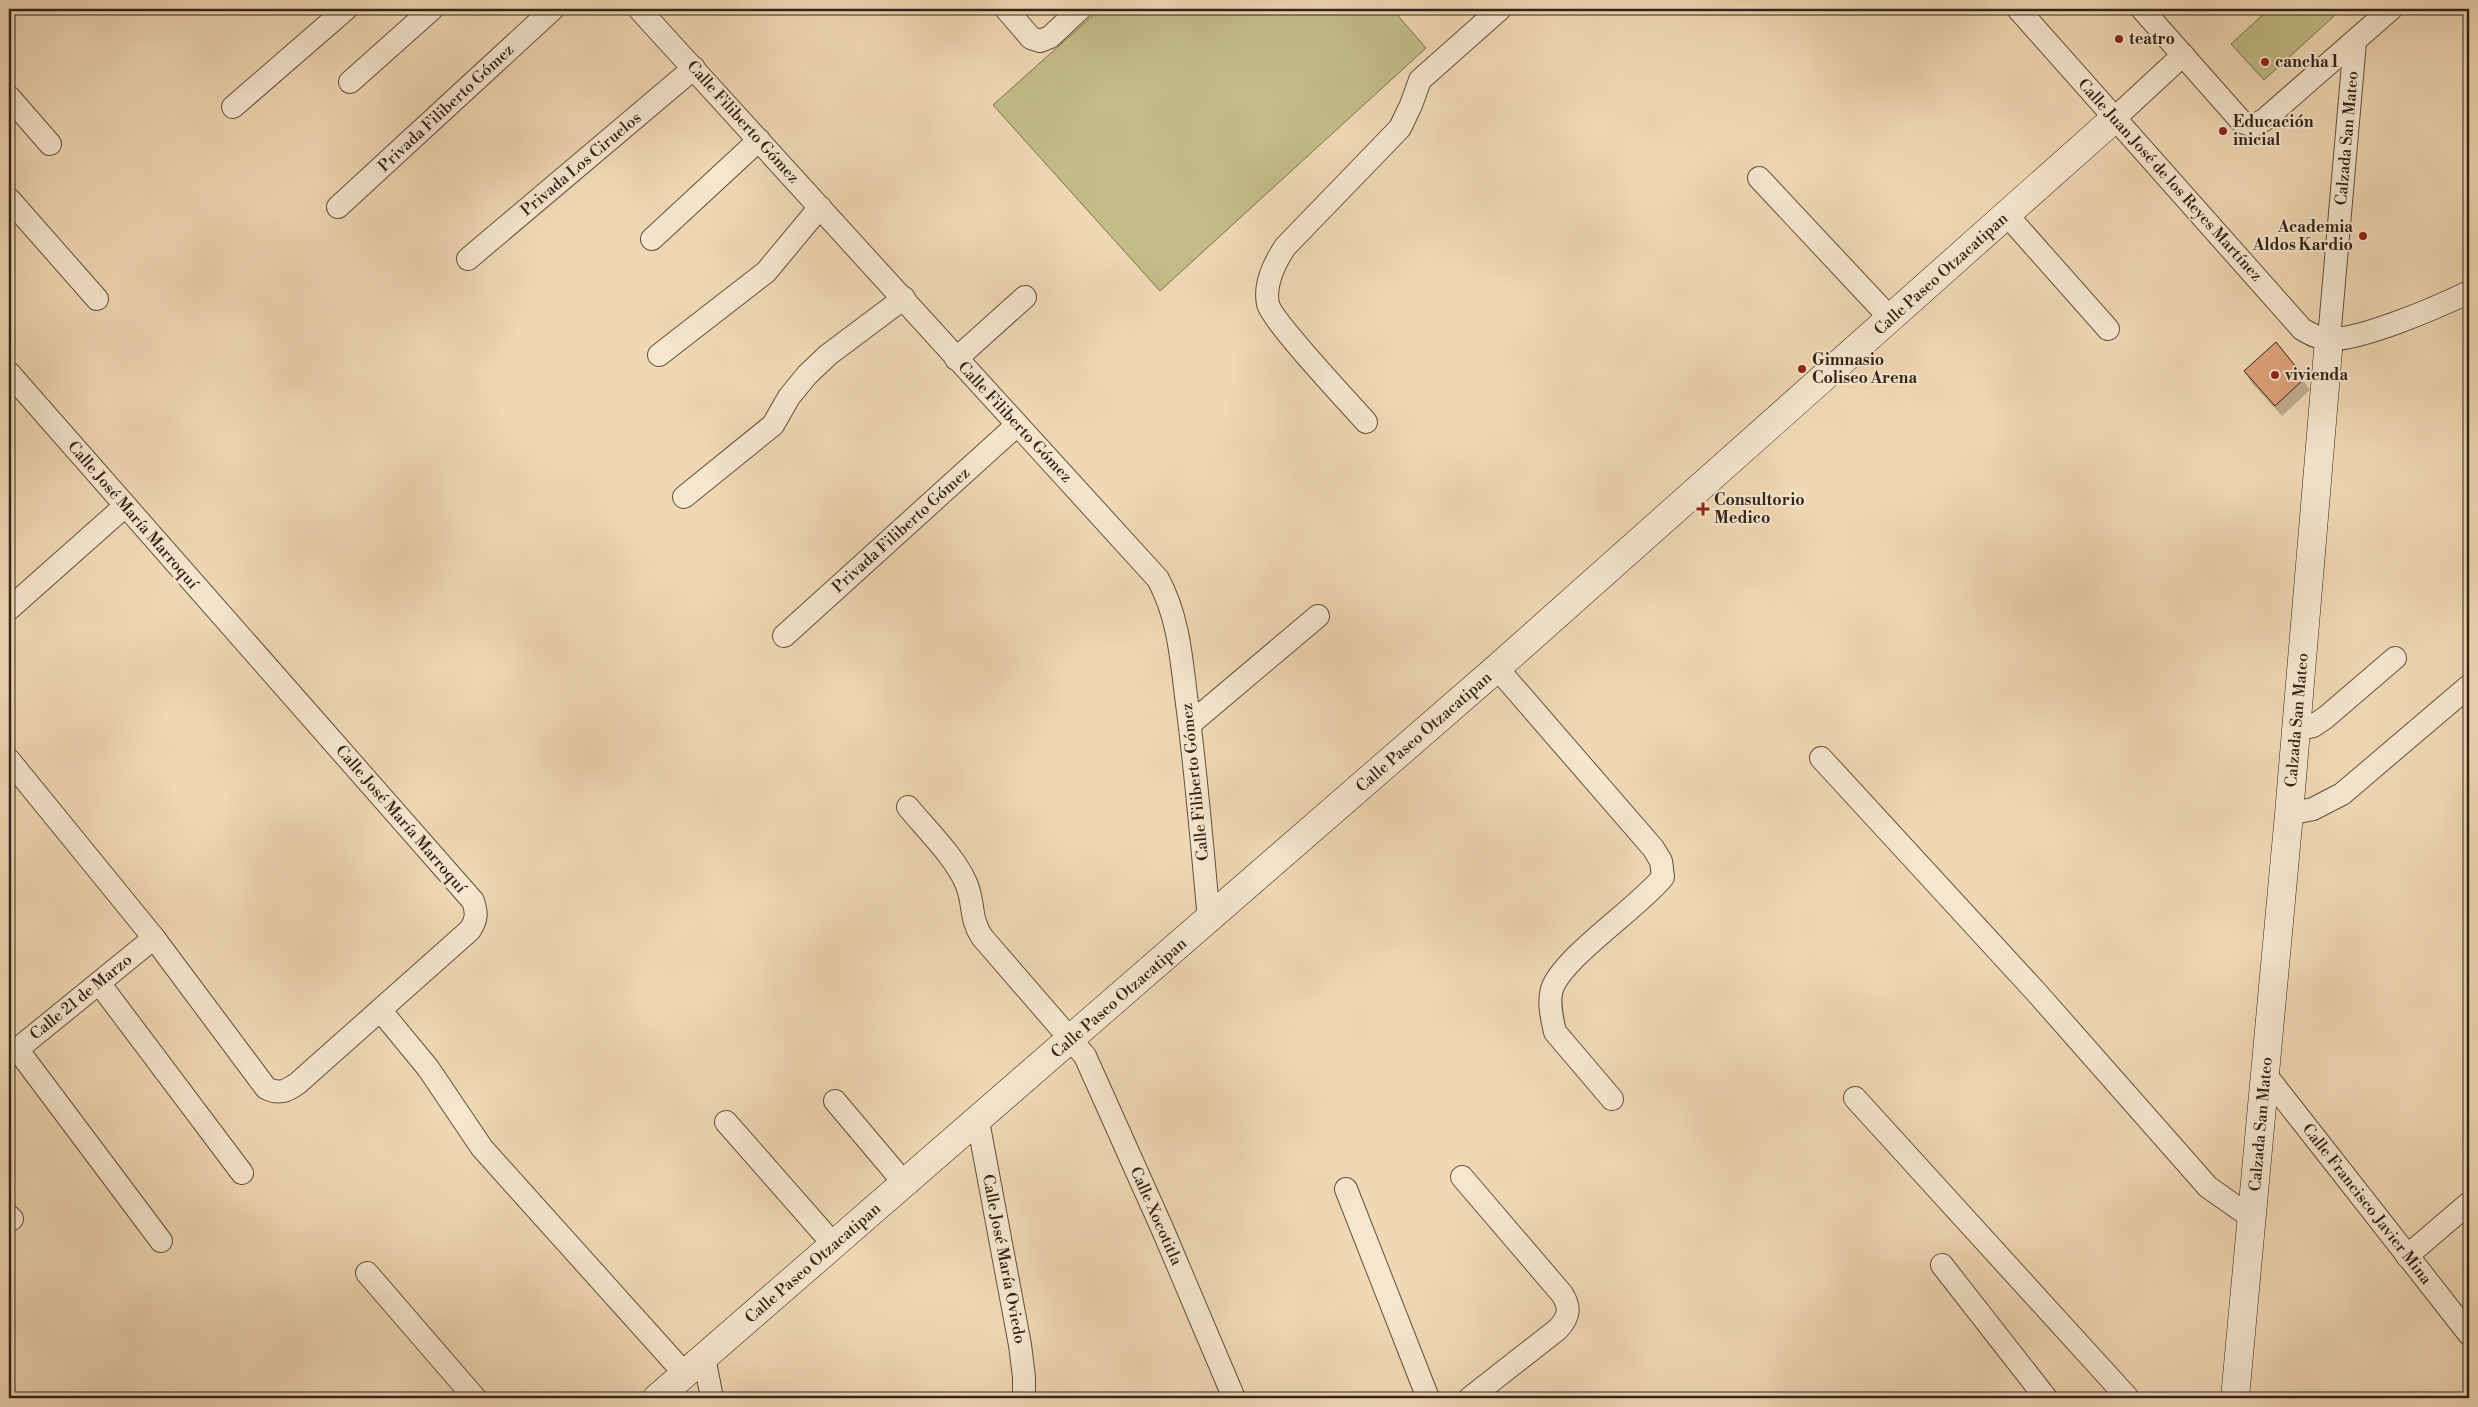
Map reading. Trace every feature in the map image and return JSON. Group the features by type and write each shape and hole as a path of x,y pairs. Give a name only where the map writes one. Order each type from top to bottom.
{"main road":[{"name":"Calle Paseo Otzacatipan","path":"657,1398 1210,920 1497,668 2116,118"},
{"name":"Calzada San Mateo","path":"2235,1398 2289,814 2329,339"}],"street":[{"path":"233,107 346,9"},
{"path":"350,82 432,9"},
{"name":"Privada Filiberto Gómez","path":"338,207 554,9"},
{"name":"Calle Filiberto Gómez","path":"639,9 1158,579 1169,599 1176,622 1190,724 1210,920"},
{"path":"1006,9 1031,38 1040,41 1050,37 1080,9"},
{"path":"1366,422 1288,332 1268,306 1269,280 1274,264 1285,247 1400,128 1420,80 1500,9"},
{"name":"Calle Juan José de los Reyes Martínez","path":"2018,9 2302,329 2314,337 2329,339"},
{"path":"2142,9 2242,122 2253,126 2264,120 2391,9"},
{"name":"Calzada San Mateo","path":"2329,339 2355,42"},
{"name":"Calle Paseo Otzacatipan","path":"2116,118 2183,55"},
{"name":"Privada Los Ciruelos","path":"468,259 694,68"},
{"path":"9,97 50,144"},
{"path":"652,239 759,140"},
{"path":"1759,178 1891,319"},
{"path":"9,199 97,299"},
{"path":"659,355 766,272 820,207"},
{"path":"2007,215 2108,329"},
{"path":"2329,339 2348,336 2400,321 2469,292"},
{"path":"956,358 1025,297"},
{"path":"684,497 773,425 807,374 828,355 904,298"},
{"name":"Calle José María Marroquí","path":"9,373 474,901 477,912 476,919 470,930 298,1083 280,1093 266,1088 154,938"},
{"name":"Privada Filiberto Gómez","path":"784,636 1017,424"},
{"path":"9,609 125,506"},
{"path":"1190,724 1318,616"},
{"path":"2296,730 2313,726 2325,718 2395,658"},
{"path":"1497,668 1653,848 1660,862 1663,877 1650,893 1569,965 1556,980 1551,992 1552,1020 1555,1032 1612,1099"},
{"path":"2289,814 2313,809 2342,794 2469,686"},
{"path":"1822,758 2037,993 2208,1187 2252,1218"},
{"path":"9,760 154,938"},
{"name":"Calle Xocotitla","path":"908,807 960,872 971,899 974,925 982,937 1085,1056 1234,1398"},
{"name":"Calle 21 de Marzo","path":"13,1052 154,938"},
{"path":"99,984 242,1173"},
{"path":"381,1011 428,1068 482,1148 695,1365 712,1398"},
{"path":"13,1052 161,1241"},
{"name":"Calle Francisco Javier Mina","path":"2265,1074 2469,1334"},
{"path":"1855,1098 2121,1396"},
{"path":"835,1102 906,1184"},
{"name":"Calle José María Oviedo","path":"978,1121 1020,1344 1024,1376 1024,1398"},
{"path":"726,1122 834,1245"},
{"path":"1462,1177 1562,1294 1567,1302 1569,1311 1567,1320 1558,1329 1470,1398"},
{"path":"1346,1189 1428,1398"},
{"path":"2407,1256 2469,1203"},
{"path":"1942,1265 2046,1398"},
{"path":"366,1273 475,1398"}],"shaded area":[{"path":"1100,9 1392,9 1426,48 1160,291 993,105"},
{"name":"cancha 1","path":"2269,9 2327,9 2334,16 2264,80 2231,44"}],"building":[{"name":"vivienda","path":"2276,342 2305,378 2275,406 2244,371"}],"place":[{"name":"teatro","path":"2119,39"},
{"name":"cancha 1","path":"2265,62"},
{"name":"Educación inicial","path":"2223,131"},
{"name":"Academia Aldos Kardio","path":"2363,236"},
{"name":"Gimnasio Coliseo Arena","path":"1802,369"},
{"name":"vivienda","path":"2275,375"},
{"name":"Consultorio Medico","path":"1703,509"}]}
